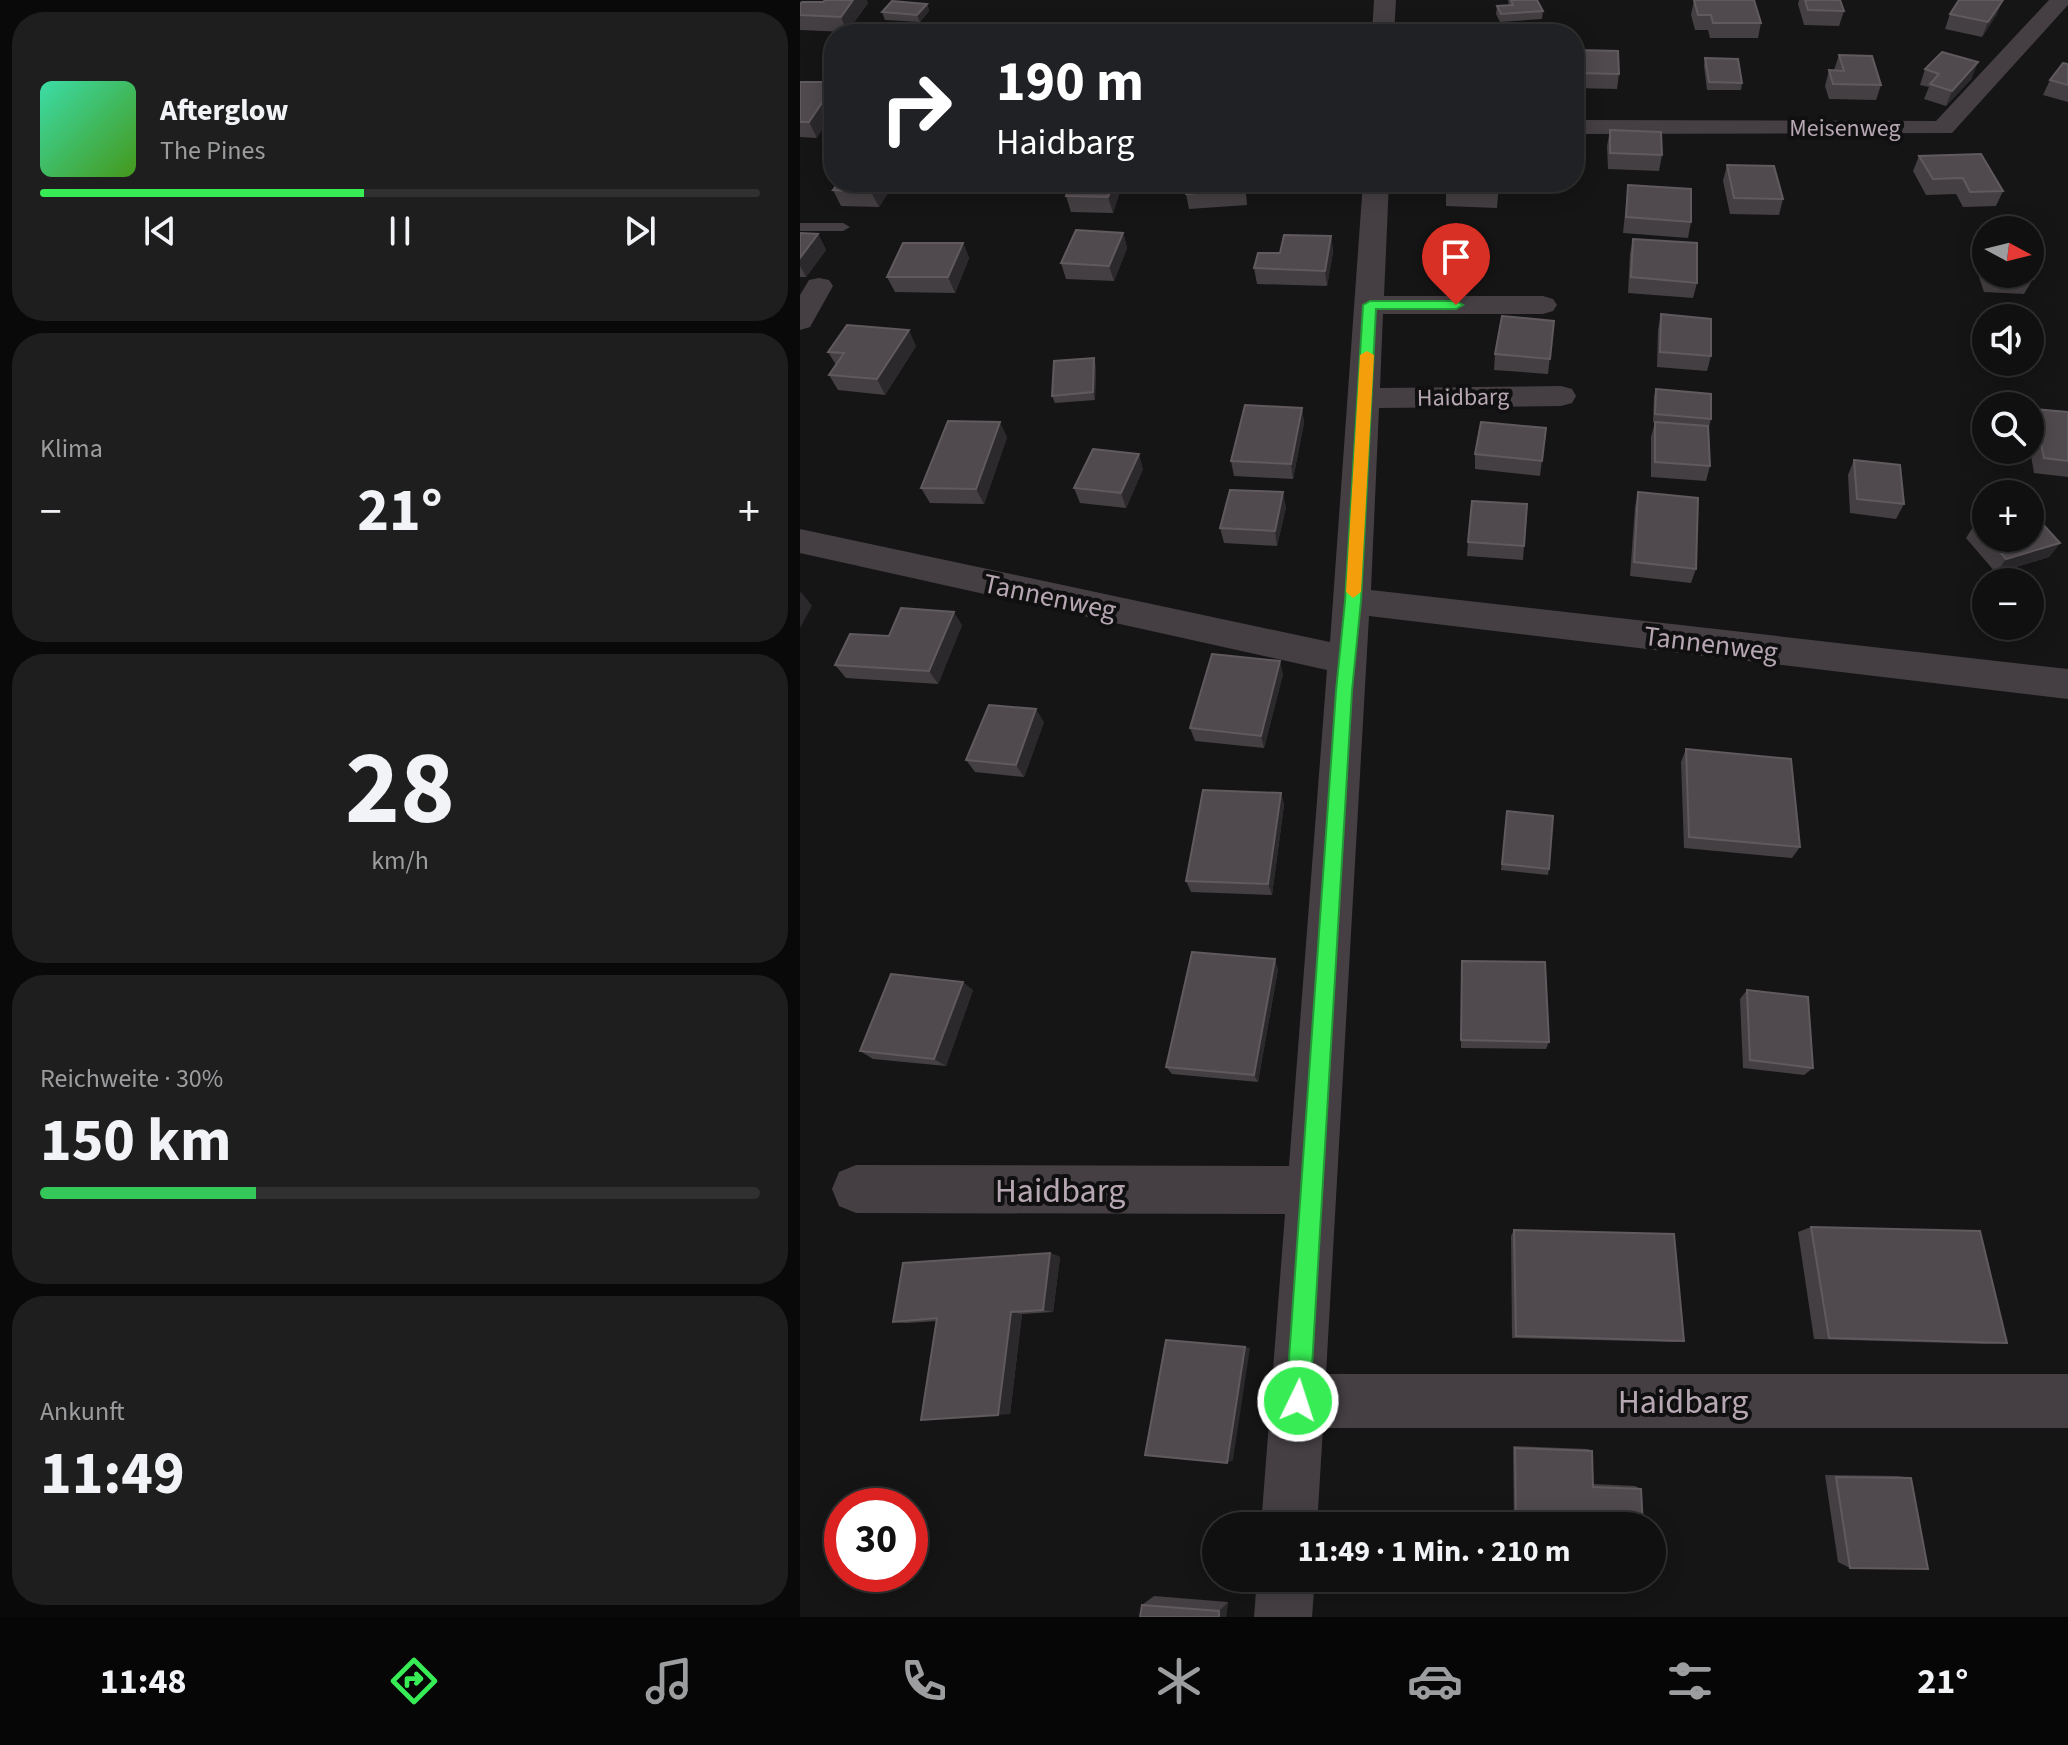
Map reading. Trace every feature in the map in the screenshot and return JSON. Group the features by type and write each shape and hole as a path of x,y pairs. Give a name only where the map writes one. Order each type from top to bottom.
{"street":[{"path":"1384,24 1385,0"},
{"name":"Meisenweg","path":"1584,127 1943,128 2061,0"},
{"path":"1290,1512 1346,660 1353,601 1376,192"},
{"path":"800,321 819,286"},
{"path":"1370,305 1543,305"},
{"name":"Haidbarg","path":"1365,398 1561,396"},
{"name":"Tannenweg","path":"800,541 1346,660"},
{"name":"Tannenweg","path":"1353,601 2068,684"},
{"name":"Haidbarg","path":"856,1189 1311,1190"},
{"name":"Haidbarg","path":"1298,1401 2068,1401"},
{"path":"1283,1617 1285,1592"}],"lane":[{"path":"800,227 843,227"}],"building":[{"path":"853,0 841,17 800,15 802,2"},
{"path":"1511,0 1537,0 1543,11 1501,14 1497,6 1513,5"},
{"path":"1694,0 1754,0 1761,23 1713,23 1711,15 1698,15"},
{"path":"1805,0 1840,0 1844,11 1808,10"},
{"path":"1959,0 2003,0 1988,22 1950,14"},
{"path":"892,1 927,4 917,15 882,12"},
{"path":"1584,50 1618,51 1619,74 1584,73"},
{"path":"1942,52 1978,62 1952,91 1930,84 1939,74 1925,69"},
{"path":"1839,55 1872,56 1881,85 1833,84 1829,70 1844,71"},
{"path":"1705,58 1738,59 1742,83 1709,82"},
{"path":"2063,63 2068,64 2068,85 2050,80"},
{"path":"800,82 824,82 824,100 809,122 800,122"},
{"path":"1610,130 1661,132 1662,155 1610,153"},
{"path":"1981,154 2003,191 1970,192 1963,178 1933,179 1919,156"},
{"path":"1727,165 1774,166 1783,199 1734,198"},
{"path":"1628,185 1691,189 1691,222 1626,217"},
{"path":"1067,192 1110,192 1108,197 1066,196"},
{"path":"1076,230 1123,233 1109,266 1061,263"},
{"path":"800,233 818,234 800,258"},
{"path":"1284,235 1331,236 1325,271 1254,268 1258,253 1280,253"},
{"path":"1633,239 1697,243 1697,283 1631,277"},
{"path":"903,243 963,243 948,277 887,277"},
{"path":"1661,314 1711,319 1711,356 1660,352"},
{"path":"1502,316 1554,321 1550,359 1495,354"},
{"path":"847,325 909,330 877,379 829,375 844,353 828,352"},
{"path":"1094,358 1093,392 1052,396 1054,361"},
{"path":"1656,389 1711,394 1711,419 1655,414"},
{"path":"1245,405 1302,408 1291,464 1231,461"},
{"path":"2044,410 2068,412 2068,461 2044,458"},
{"path":"948,421 1000,422 976,489 921,488"},
{"path":"1481,422 1546,428 1542,461 1475,454"},
{"path":"1655,422 1708,426 1710,466 1655,462"},
{"path":"1093,449 1139,454 1121,493 1074,488"},
{"path":"1854,460 1900,465 1904,504 1857,499"},
{"path":"1230,490 1283,492 1275,531 1220,528"},
{"path":"1638,492 1698,498 1696,569 1634,562"},
{"path":"1472,501 1527,504 1524,546 1468,542"},
{"path":"2044,525 2060,543 2044,548"},
{"path":"2000,552 2030,552 2006,559"},
{"path":"901,608 954,612 929,671 835,665 850,634 889,636"},
{"path":"1212,654 1280,661 1261,736 1190,728"},
{"path":"989,705 1036,709 1016,765 966,760"},
{"path":"1686,749 1791,759 1800,847 1689,837"},
{"path":"1203,790 1281,793 1268,884 1186,881"},
{"path":"1507,811 1553,816 1549,869 1502,864"},
{"path":"1192,952 1275,959 1254,1075 1166,1067"},
{"path":"1462,961 1545,962 1549,1042 1461,1040"},
{"path":"891,974 963,982 934,1059 860,1051"},
{"path":"1747,990 1808,997 1813,1068 1750,1060"},
{"path":"1811,1227 1980,1231 2007,1343 1829,1338"},
{"path":"1514,1230 1674,1234 1684,1341 1516,1336"},
{"path":"1050,1253 1043,1310 1011,1312 998,1415 921,1420 937,1318 893,1322 903,1263"},
{"path":"1166,1340 1245,1347 1227,1463 1145,1455"},
{"path":"1515,1448 1592,1451 1593,1487 1641,1489 1642,1512 1516,1512"},
{"path":"1836,1477 1911,1478 1928,1569 1850,1568"},
{"path":"1142,1605 1219,1611 1219,1617 1140,1617"}],"slow traffic":[{"path":"1353,592 1367,355"}],"route":[{"path":"1298,1401 1346,660 1353,601 1370,305 1456,305"}]}
